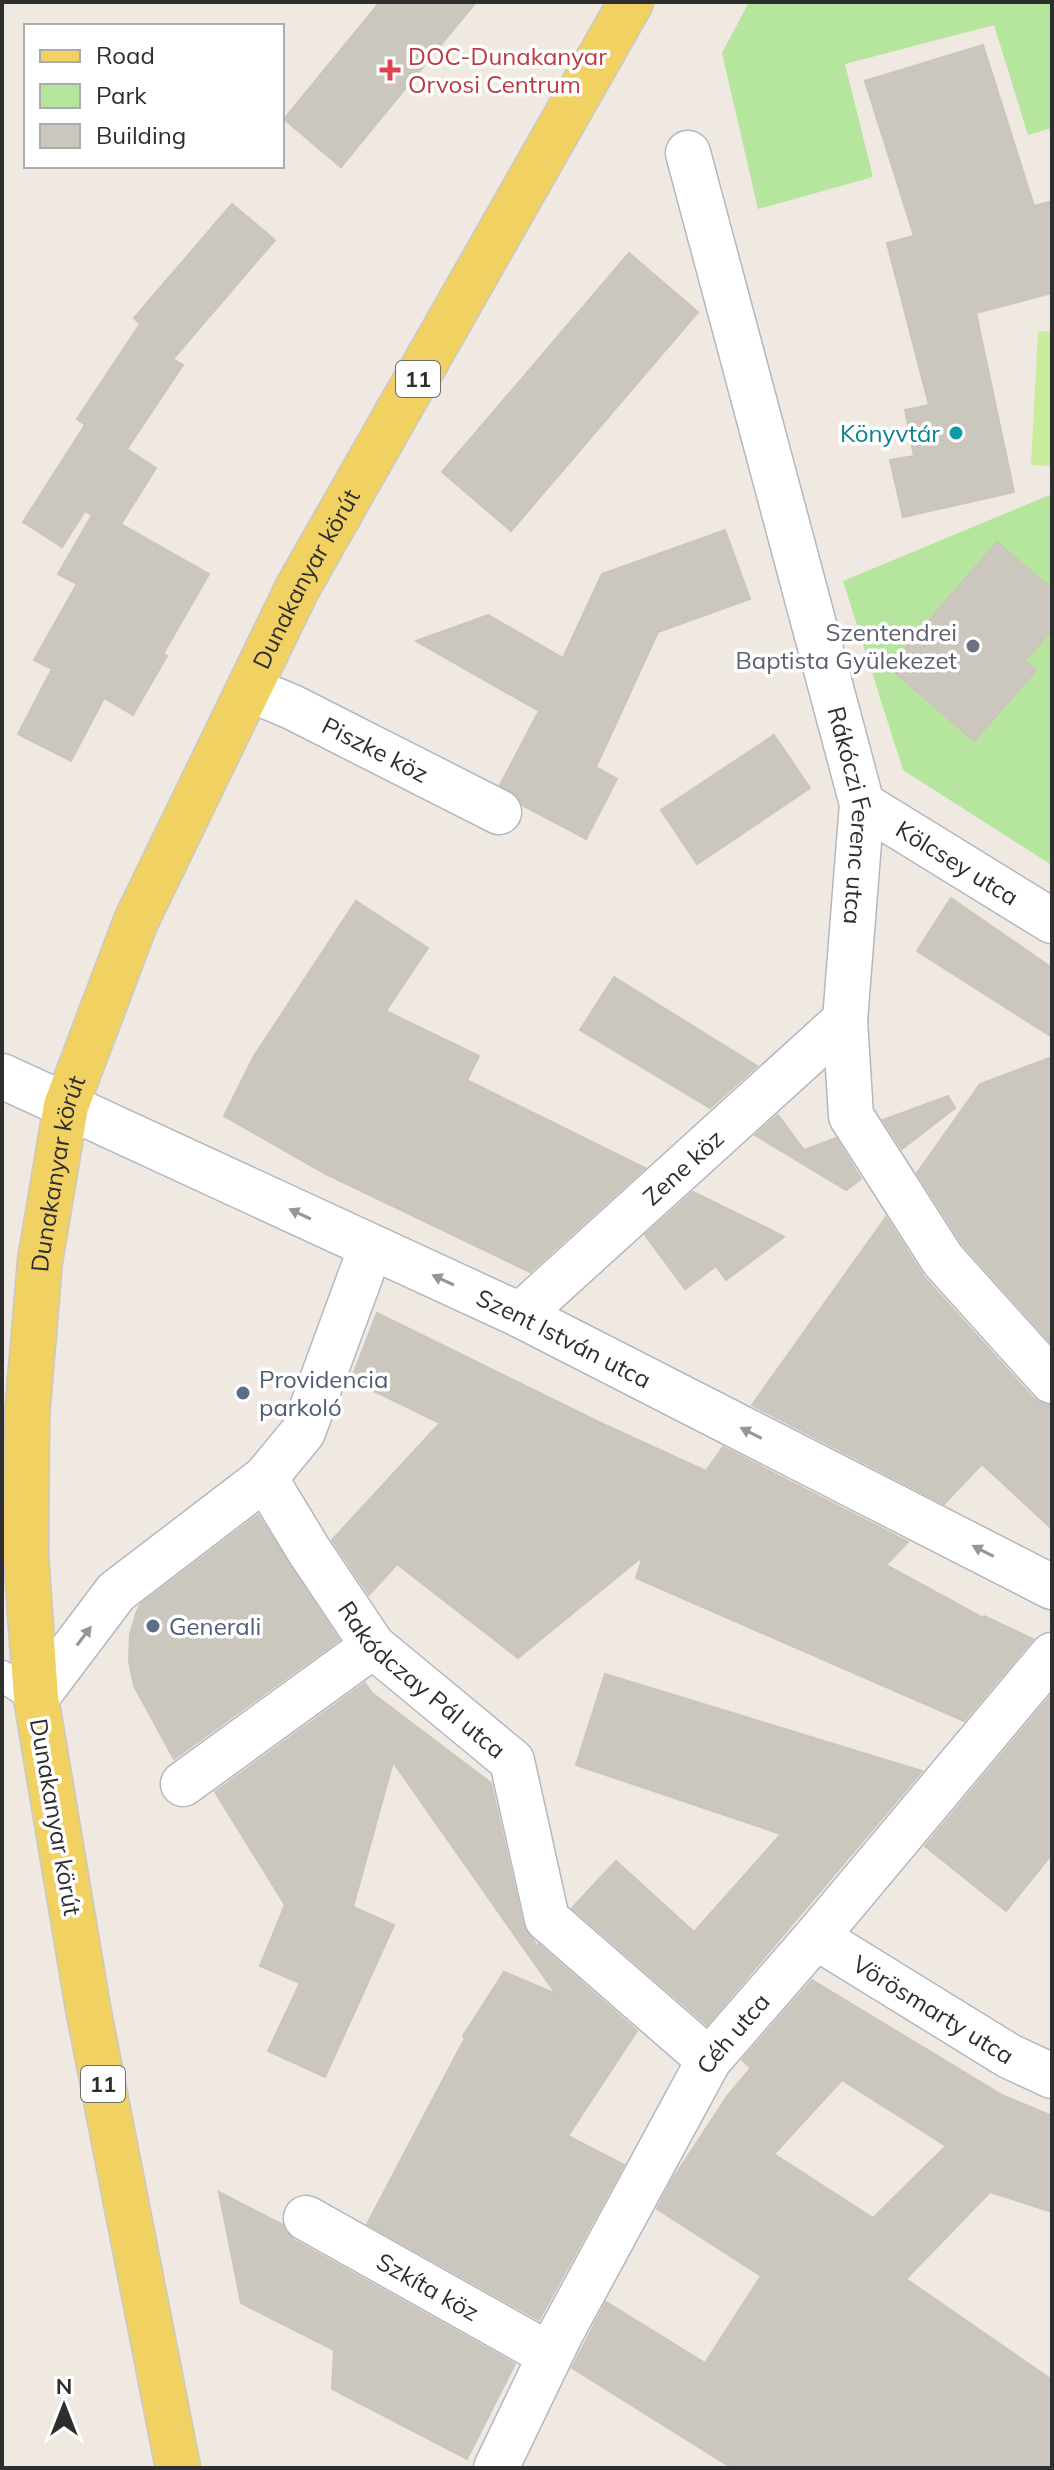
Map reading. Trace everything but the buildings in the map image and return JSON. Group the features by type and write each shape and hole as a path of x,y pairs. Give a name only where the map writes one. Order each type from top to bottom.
{"main road":[{"name":"Dunakanyar körút","path":"178,2468 88,2008 19,1687 26,1555 27,1416 40,1261 66,1106 136,921 298,587 631,2"}],"street":[{"name":"Rákóczi Ferenc utca","path":"688,153 862,804 845,1020 851,1116 943,1260 1052,1381"},
{"name":"Piszke köz","path":"249,689 292,707 499,812"},
{"name":"Kölcsey utca","path":"862,804 1052,921"},
{"name":"Zene köz","path":"520,1315 845,1020"},
{"name":"Szent István utca","path":"2,1076 520,1315 1052,1587"},
{"path":"19,1687 116,1592 265,1478 303,1432 371,1247"},
{"name":"Rakódczay Pál utca","path":"265,1478 373,1646 512,1761 547,1919 709,2060"},
{"path":"183,1784 373,1646"},
{"name":"Céh utca","path":"496,2468 550,2355 709,2060 1052,1655"},
{"name":"Vörösmarty utca","path":"816,1937 1009,2056 1052,2076"},
{"name":"Szkíta köz","path":"306,2218 550,2355"}],"green space":[{"path":"749,2 1052,2 1052,128 1028,135 994,25 845,64 873,177 758,209 722,53"},
{"path":"1038,331 1052,332 1052,466 1031,465"},
{"path":"1052,494 1050,864 903,770 843,581"}],"place":[{"name":"DOC-Dunakanyar Orvosi Centrum","path":"390,70"},
{"name":"Könyvtár","path":"956,433"},
{"name":"Szentendrei Baptista Gyülekezet","path":"973,646"},
{"name":"Providencia parkoló","path":"243,1393"},
{"name":"Generali","path":"153,1626"}]}
